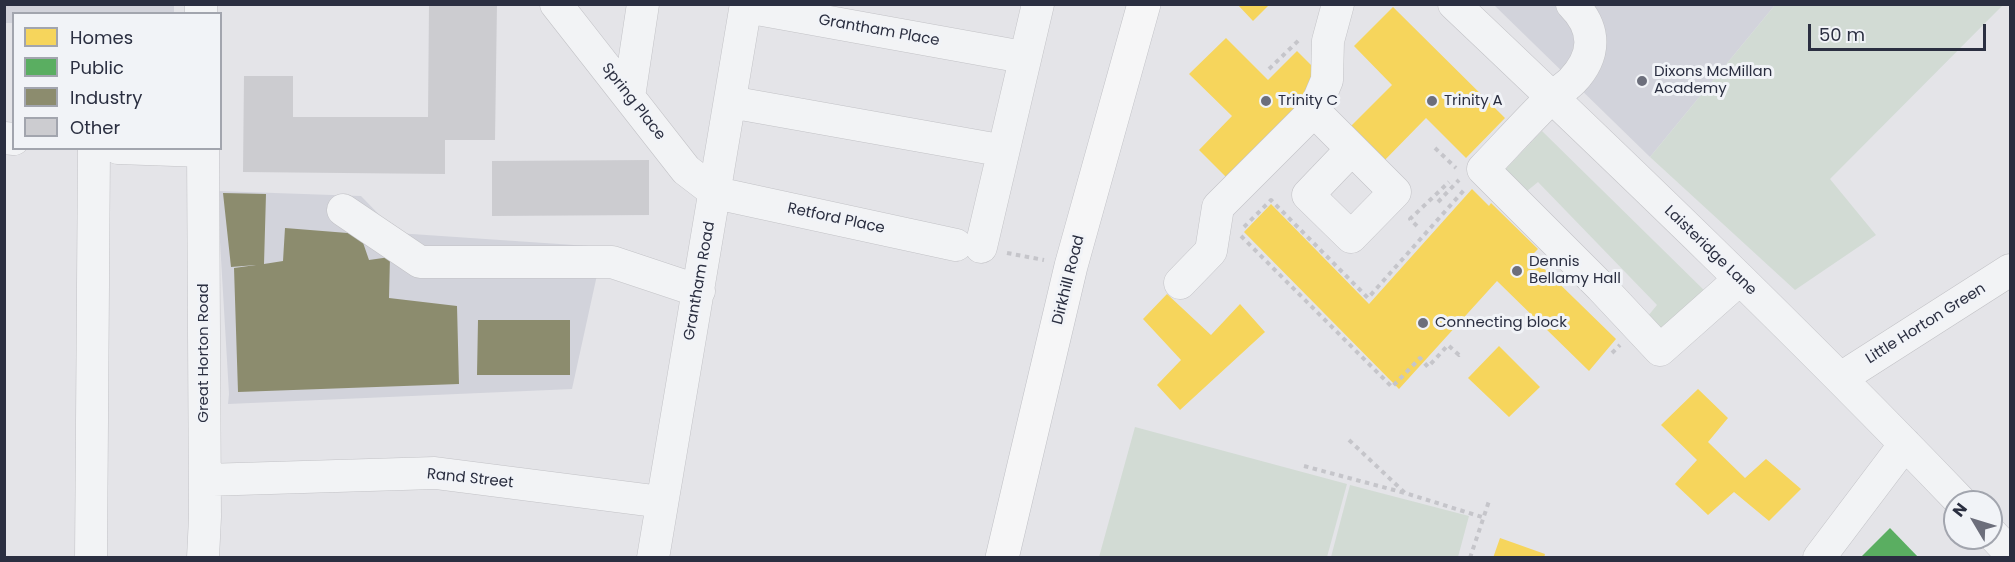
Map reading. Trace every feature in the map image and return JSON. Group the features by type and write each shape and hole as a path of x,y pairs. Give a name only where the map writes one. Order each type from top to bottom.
{"main road":[{"name":"Dirkhill Road","path":"1002,558 1071,266 1144,4"}],"street":[{"name":"Spring Place","path":"556,4 686,170 716,193"},
{"path":"629,97 642,4"},
{"path":"968,246 1038,4"},
{"path":"1180,283 1211,251 1218,207 1314,111 1327,80 1328,41 1338,4"},
{"name":"Laisteridge Lane","path":"1454,4 1841,378 1949,490"},
{"path":"1572,4 1583,15 1590,35 1591,51 1584,67 1570,83 1552,97 1483,170 1601,287 1660,350 1740,279"},
{"name":"Grantham Place","path":"746,6 836,14 1012,55"},
{"name":"Grantham Road","path":"653,558 746,6"},
{"path":"730,102 988,148"},
{"path":"1314,111 1351,150 1389,169 1395,192 1351,237 1308,195 1351,150"},
{"path":"91,558 94,150"},
{"name":"Great Horton Road","path":"202,150 205,480 203,558"},
{"name":"Retford Place","path":"716,193 968,246"},
{"path":"343,210 420,262 612,262 699,291"},
{"name":"Little Horton Green","path":"1841,378 2010,270"},
{"path":"1819,558 1905,444"},
{"name":"Rand Street","path":"205,480 435,473 662,502"}],"path":[{"path":"1435,148 1464,176 1437,202"},
{"path":"1417,226 1410,219 1449,182"},
{"path":"1238,233 1392,387 1420,358 1428,367 1448,345 1459,355 1462,351"},
{"path":"968,246 1071,266"},
{"path":"1349,440 1405,493"},
{"path":"1304,466 1405,493 1482,517"},
{"path":"1470,558 1489,501"}],"shaded area":[{"path":"5,4 174,5 174,12 12,12 12,23 5,23"},
{"name":"Dixons McMillan Academy","path":"1494,5 1775,5 1650,157"},
{"path":"1775,5 2003,5 1830,179 1876,235 1795,290 1650,157"},
{"path":"1542,131 1710,296 1662,341 1643,322 1657,305 1538,182 1521,196 1500,175"},
{"path":"217,191 361,196 397,233 618,248 669,290 597,275 572,389 228,404"},
{"path":"1135,427 1347,484 1327,557 1099,557"},
{"path":"1350,485 1469,516 1458,557 1331,557"}],"building: Homes":[{"path":"1237,4 1270,4 1253,21"},
{"name":"Trinity A","path":"1393,7 1505,118 1466,158 1426,118 1379,166 1345,132 1392,85 1354,46"},
{"name":"Trinity C","path":"1226,38 1268,80 1297,51 1331,85 1233,184 1199,150 1232,116 1189,74"},
{"path":"1472,189 1489,206 1491,203 1538,249 1533,254 1538,258 1535,260 1616,339 1589,371 1497,281 1399,389 1244,232 1271,204 1369,304"},
{"path":"1167,294 1211,335 1240,304 1265,332 1180,410 1157,385 1181,360 1143,319"},
{"path":"1499,346 1540,387 1509,417 1468,378"},
{"path":"1698,389 1728,418 1708,442 1745,478 1766,459 1801,489 1769,521 1734,492 1708,515 1675,484 1697,460 1661,425"},
{"path":"1500,538 1545,554 1544,558 1493,558"}],"building: Public":[{"path":"1890,528 1919,558 1860,558"}],"building: Industry":[{"path":"223,193 266,194 264,264 283,261 285,228 360,234 369,260 390,257 389,298 457,306 459,384 238,392 234,268 256,265 231,267"},
{"path":"478,320 570,320 570,375 477,375"}],"building: Other":[{"path":"429,4 497,4 495,140 445,140 445,174 243,172 244,76 293,76 293,117 428,117"},
{"path":"649,160 649,215 492,216 492,161"}],"place":[{"name":"Dixons McMillan Academy","path":"1642,81"},
{"name":"Trinity C","path":"1266,101"},
{"name":"Trinity A","path":"1432,101"},
{"name":"Dennis Bellamy Hall","path":"1517,271"},
{"name":"Connecting block","path":"1423,323"}]}
